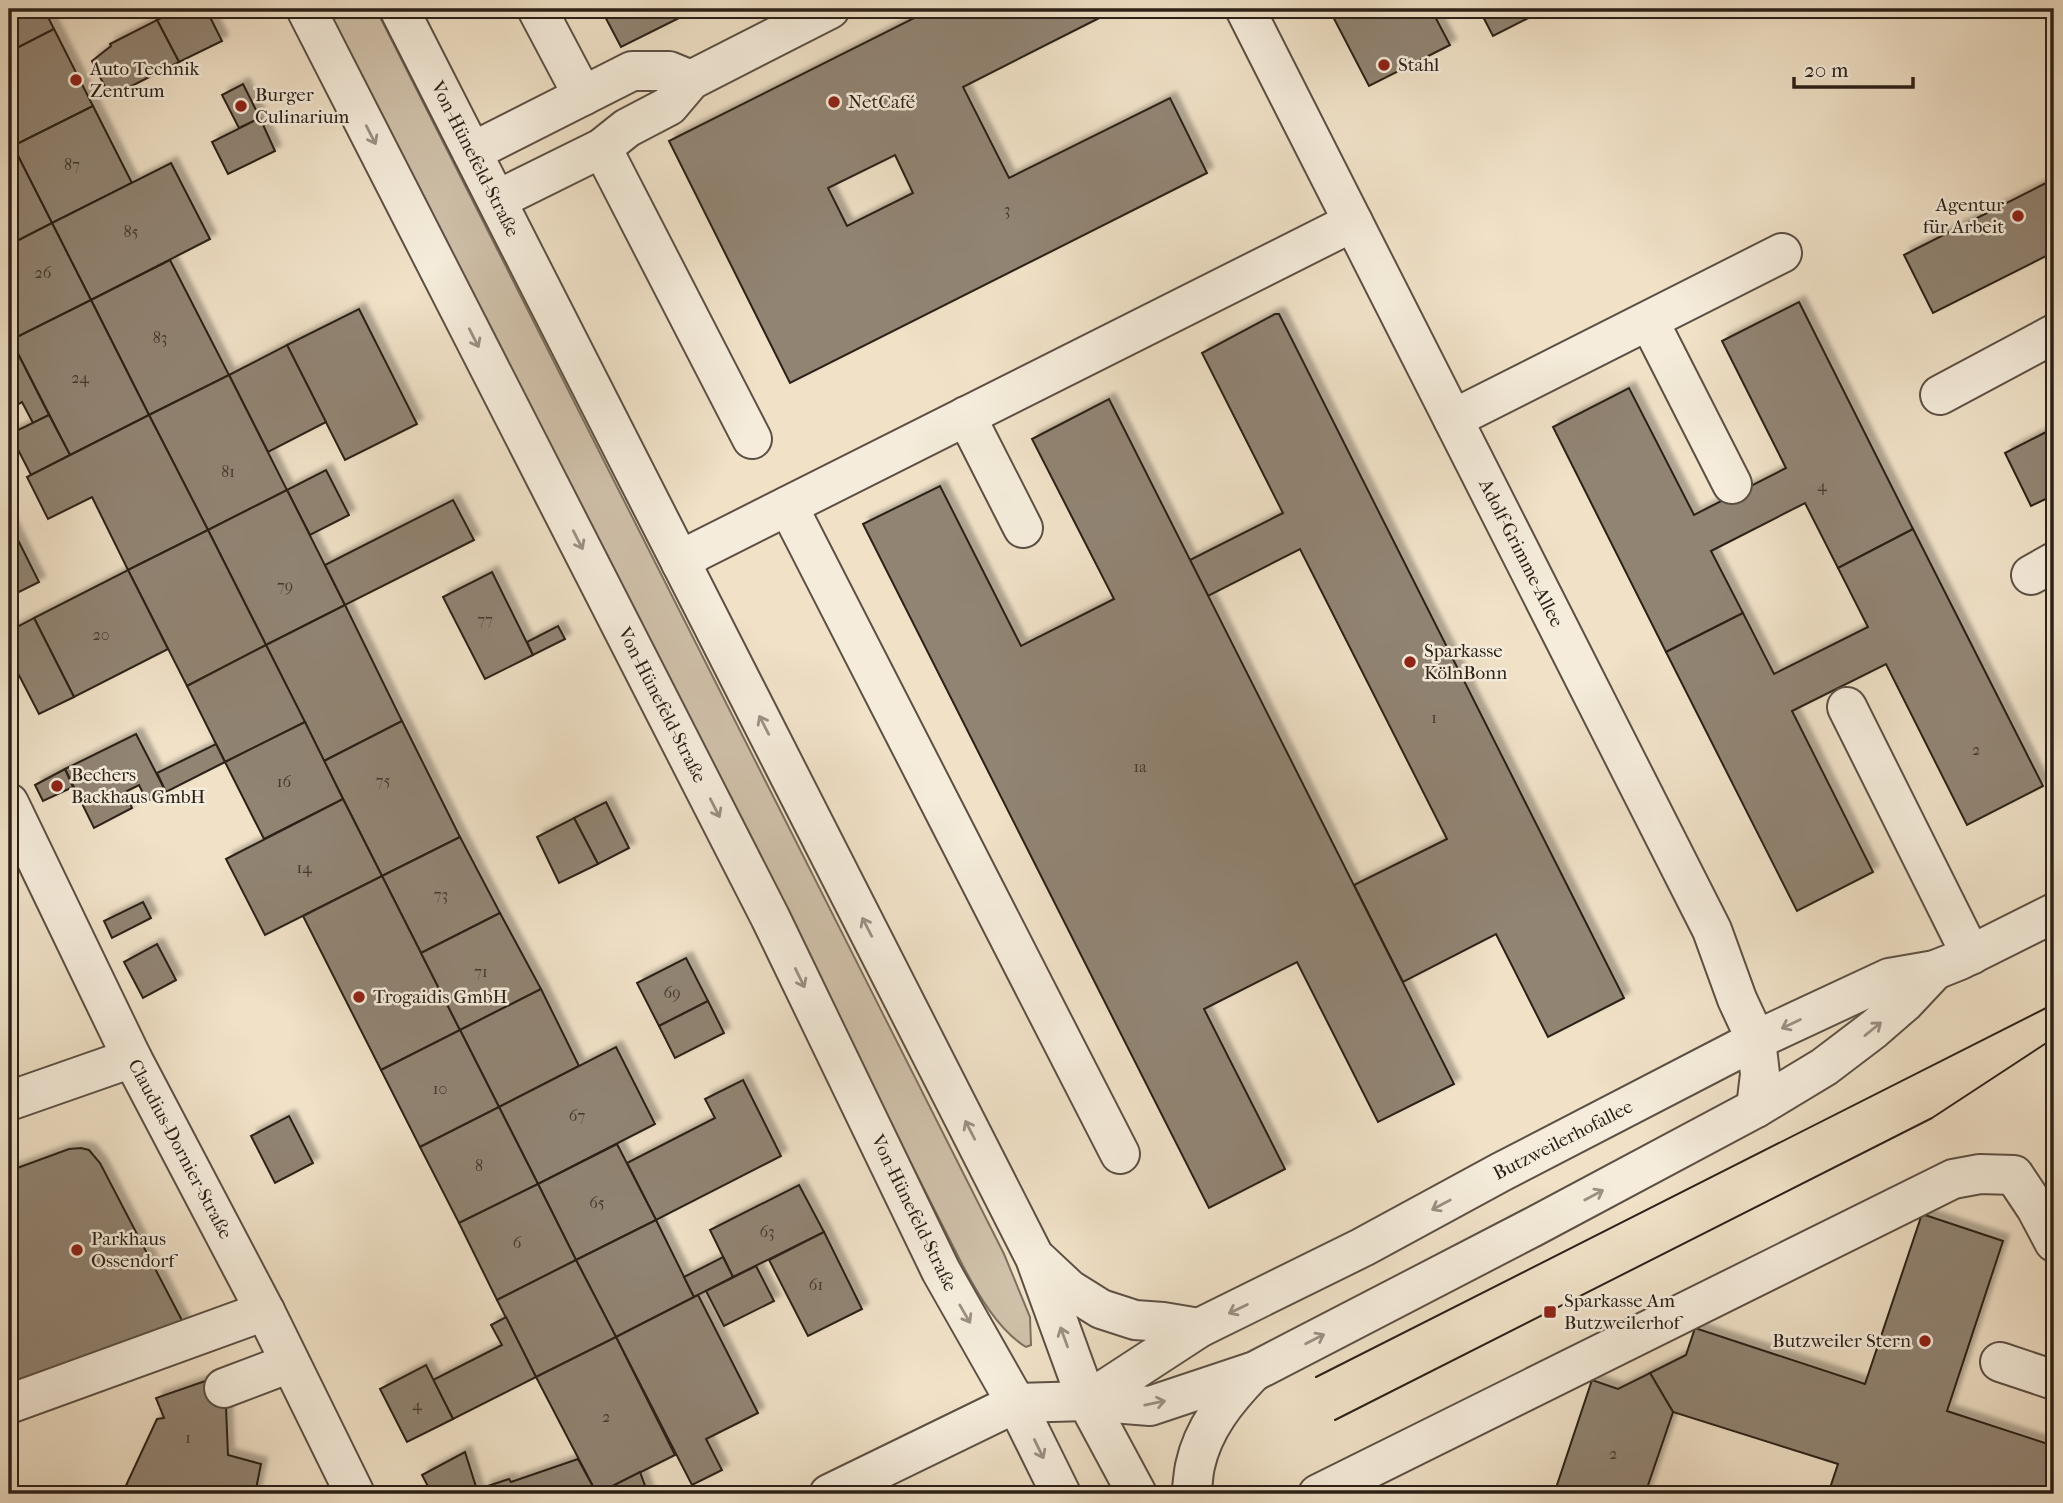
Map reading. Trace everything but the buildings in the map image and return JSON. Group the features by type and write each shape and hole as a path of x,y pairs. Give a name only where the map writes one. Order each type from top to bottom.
{"street":[{"name":"Von-Hünefeld-Straße","path":"306,9 770,917 941,1271 1016,1403 1061,1494"},
{"name":"Von-Hünefeld-Straße","path":"399,9 1035,1258 1087,1401 1136,1494"},
{"path":"537,9 583,96"},
{"path":"497,200 603,148 627,128 669,106 691,80 831,9"},
{"name":"Adolf-Grimme-Allee","path":"1245,9 1712,930 1737,999 1756,1041 1760,1074 1756,1108"},
{"path":"472,152 632,71 669,71 691,80"},
{"path":"603,148 752,439"},
{"path":"681,562 698,551 1353,222"},
{"path":"1453,419 1782,253"},
{"path":"1649,321 1732,484"},
{"path":"1940,395 2054,334"},
{"path":"966,416 1023,528"},
{"path":"788,506 1120,1154"},
{"path":"1847,707 1971,955"},
{"name":"Claudius-Dornier-Straße","path":"9,803 132,1058 265,1311 355,1494"},
{"name":"Butzweilerhofallee","path":"1087,1401 1199,1328 1363,1247 1501,1172 1756,1041 1889,978 1935,970 1971,955 2054,913"},
{"name":"Butzweilerhofallee","path":"1087,1401 1150,1406 1255,1371 1756,1108 1824,1067 1874,1029 1935,970"},
{"path":"9,1101 132,1058"},
{"path":"1318,1494 1953,1179 1980,1174 2014,1175 2054,1242"},
{"path":"1035,1258 1069,1289 1101,1309 1135,1320 1199,1328"},
{"path":"9,1404 265,1311"},
{"path":"2000,1362 2054,1380"},
{"path":"224,1388 290,1363"},
{"name":"Butzweilerhofallee","path":"1191,1494 1195,1465 1223,1403 1255,1371"},
{"path":"828,1494 1016,1403 1087,1401"}],"shaded area":[{"path":"327,9 376,9 1004,1254 1030,1317 1031,1345 1026,1347 1006,1331 982,1299 963,1266"}],"tram line":[{"path":"1316,1377 2054,1004"},
{"path":"1335,1420 1932,1118 2054,1038"}],"place":[{"name":"Stahl","path":"1384,65"},
{"name":"Auto Technik Zentrum","path":"76,80"},
{"name":"NetCafé","path":"834,102"},
{"name":"Burger Culinarium","path":"241,106"},
{"name":"Agentur für Arbeit","path":"2018,216"},
{"name":"Sparkasse KölnBonn","path":"1410,662"},
{"name":"Bechers Backhaus GmbH","path":"57,786"},
{"name":"Trogaidis GmbH","path":"359,997"},
{"name":"Parkhaus Ossendorf","path":"77,1250"},
{"name":"Sparkasse Am Butzweilerhof","path":"1550,1312"},
{"name":"Butzweiler Stern","path":"1925,1341"}]}
